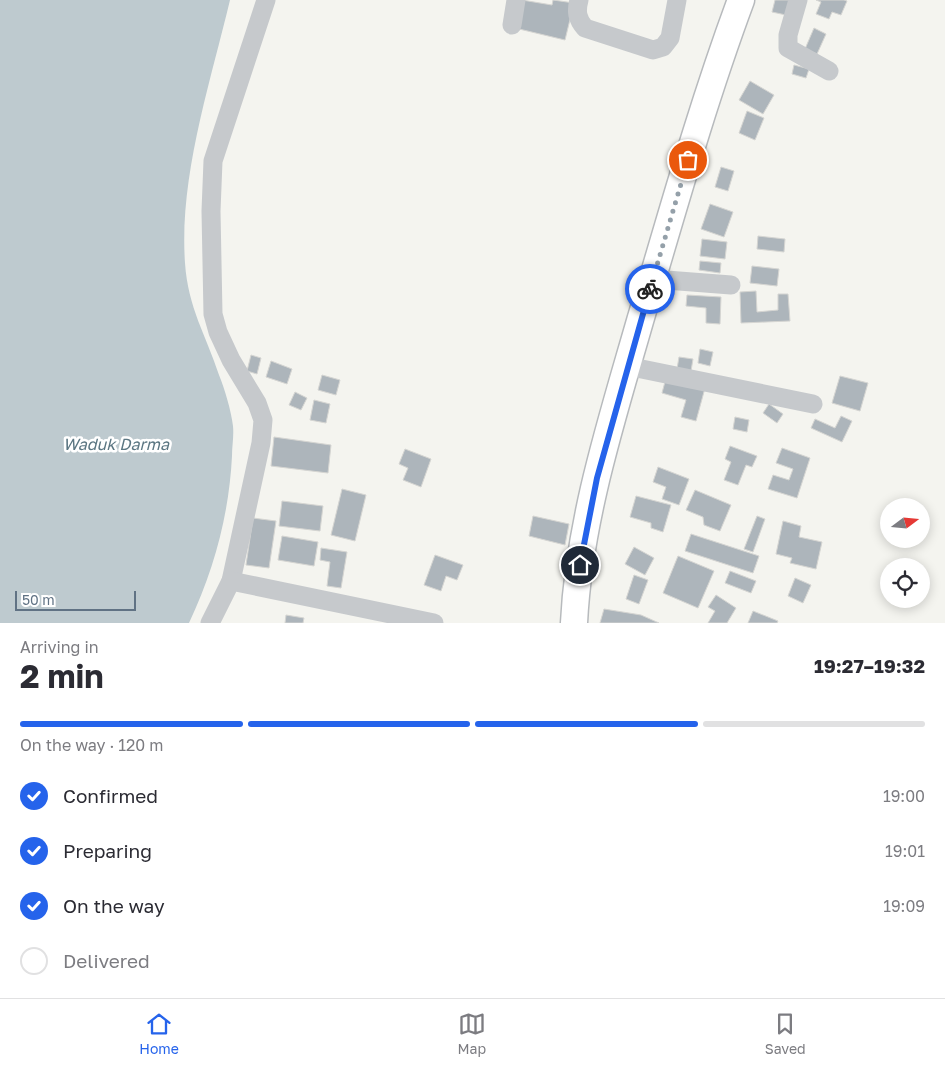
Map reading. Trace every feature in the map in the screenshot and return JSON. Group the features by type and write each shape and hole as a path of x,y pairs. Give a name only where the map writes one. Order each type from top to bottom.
{"highway":[{"path":"574,623 575,593 584,535 627,366 682,178 741,0"}],"street":[{"path":"210,623 231,581 261,443 263,420 257,403 231,360 218,332 214,314 211,211 213,160 266,0"},
{"path":"512,25 516,0"},
{"path":"579,0 578,15 585,28 652,50 663,47 670,38 677,0"},
{"path":"798,0 788,35 788,48 830,71"},
{"path":"653,278 731,286"},
{"path":"627,366 813,404"},
{"path":"231,581 434,623"}],"water":[{"name":"Waduk Darma","path":"0,0 230,0 205,97 191,164 184,230 185,263 190,294 223,387 232,420 232,456 228,500 219,542 206,583 189,623 0,623"}],"building":[{"path":"522,0 552,5 553,0 574,3 565,40 515,28"},
{"path":"775,0 790,0 786,15 772,12"},
{"path":"816,0 847,1 841,15 832,12 829,19 816,14 821,2"},
{"path":"814,28 826,34 817,54 805,49"},
{"path":"794,65 809,69 806,78 792,74"},
{"path":"750,81 774,95 763,114 739,100"},
{"path":"747,111 764,118 755,140 739,133"},
{"path":"721,167 734,171 728,191 715,187"},
{"path":"710,204 733,212 724,237 701,229"},
{"path":"758,236 785,239 784,252 757,249"},
{"path":"702,239 727,242 725,259 700,256"},
{"path":"700,261 721,263 720,273 699,270"},
{"path":"752,266 779,269 777,286 750,283"},
{"path":"756,291 757,312 778,310 778,294 788,294 790,321 741,323 740,292"},
{"path":"687,295 721,297 720,324 706,323 706,308 686,306"},
{"path":"700,349 713,352 710,366 698,363"},
{"path":"251,355 261,358 257,374 247,371"},
{"path":"679,357 693,359 691,371 677,369"},
{"path":"271,361 292,369 287,384 266,377"},
{"path":"322,375 340,380 336,395 318,390"},
{"path":"840,376 868,383 860,411 832,403"},
{"path":"666,378 705,388 696,421 681,417 686,400 662,393"},
{"path":"295,392 307,398 301,410 289,405"},
{"path":"314,400 330,404 326,423 310,420"},
{"path":"769,404 783,414 777,423 763,413"},
{"path":"841,416 852,421 842,442 811,428 815,419 835,428"},
{"path":"735,417 749,420 747,432 733,429"},
{"path":"274,437 331,445 328,473 271,466"},
{"path":"730,446 757,456 752,467 746,465 738,485 724,480 731,462 725,459"},
{"path":"782,448 810,458 797,498 768,489 773,475 789,480 793,469 776,463"},
{"path":"405,449 431,459 421,487 403,480 408,468 399,464"},
{"path":"658,467 689,479 679,505 662,499 666,487 653,482"},
{"path":"342,489 366,495 355,541 331,535"},
{"path":"695,490 731,505 720,531 704,525 703,517 686,510"},
{"path":"636,496 671,505 663,532 651,528 651,523 630,517"},
{"path":"282,501 323,506 320,531 279,526"},
{"path":"533,516 569,524 565,545 529,536"},
{"path":"757,516 765,519 753,552 744,549"},
{"path":"253,518 276,521 269,568 246,565"},
{"path":"783,521 801,526 799,537 822,542 816,569 790,563 792,558 776,554"},
{"path":"691,534 759,556 753,573 685,551"},
{"path":"282,536 318,542 314,566 278,560"},
{"path":"634,547 654,558 645,575 625,564"},
{"path":"321,548 347,552 341,588 327,586 330,562 320,560"},
{"path":"435,555 463,565 457,580 446,576 441,591 424,585"},
{"path":"678,556 714,571 698,608 663,593"},
{"path":"730,571 756,581 751,593 725,583"},
{"path":"634,575 648,580 639,604 626,599"},
{"path":"795,578 811,585 803,603 788,596"},
{"path":"716,595 736,608 727,623 708,623 715,611 708,607"},
{"path":"604,609 641,615 659,623 600,623"},
{"path":"753,611 778,621 777,623 748,623"},
{"path":"286,615 304,618 303,623 285,623"}],"way so far":[{"path":"650,289 688,160"}],"route":[{"path":"580,565 584,535 597,478 650,289"}]}
